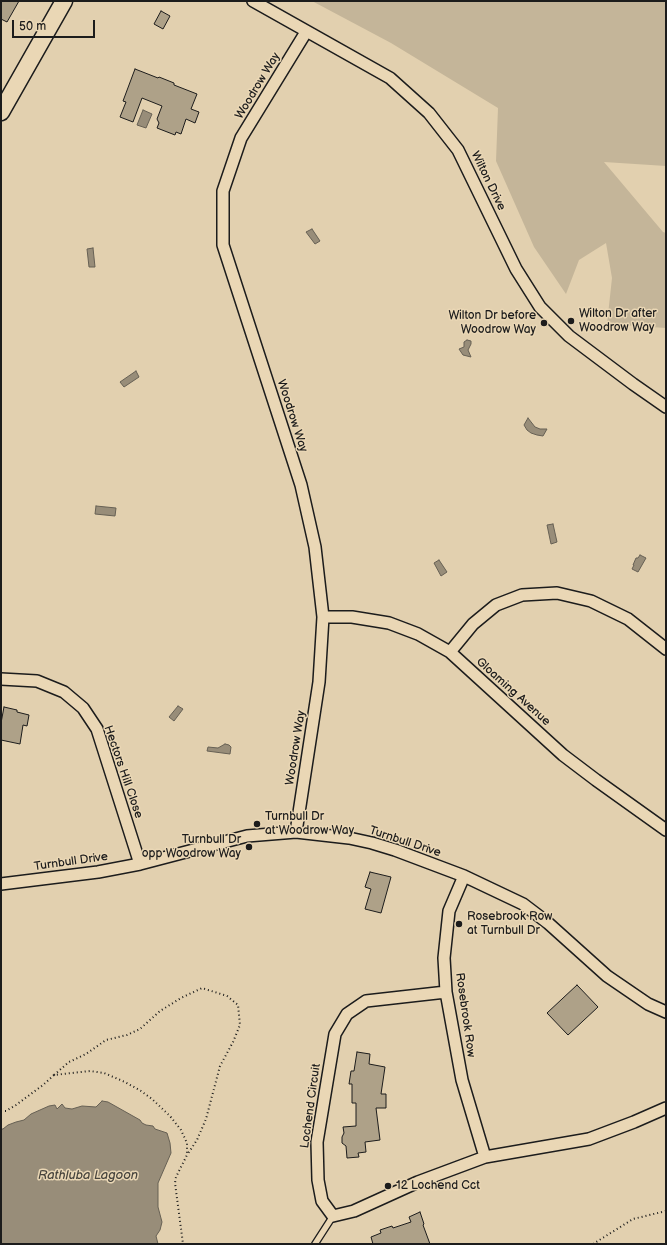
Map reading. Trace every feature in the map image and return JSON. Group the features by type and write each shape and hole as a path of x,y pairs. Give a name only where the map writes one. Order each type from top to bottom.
{"main road":[{"path":"1,112 64,1"}],"street":[{"name":"Wilton Drive","path":"253,1 390,78 429,113 458,150 516,269 540,307 568,336 666,407"},
{"name":"Woodrow Way","path":"296,832 319,682 323,616 315,547 301,485 223,245 223,191 241,138 306,32"},
{"path":"450,652 473,624 496,605 522,595 557,593 591,600 628,619 666,649"},
{"name":"Gloaming Avenue","path":"323,616 352,617 389,623 418,634 450,652 563,755 602,785 666,830"},
{"name":"Hectors Hill Close","path":"1,679 37,681 64,692 83,708 97,729 140,864"},
{"name":"Turnbull Drive","path":"1,884 98,872 140,864 247,836 296,832 348,838 395,850 464,876 523,904 548,923 607,976 648,1004 666,1012"},
{"name":"Rosebrook Row","path":"464,876 449,911 444,958 446,992 462,1080 486,1157"},
{"name":"Lochend Circuit","path":"333,1216 322,1201 318,1180 317,1142 335,1034 347,1014 366,1001 446,992"},
{"path":"333,1216 354,1211 418,1182 486,1157 589,1139 666,1108"}],"lane":[{"path":"315,1244 333,1216"}],"path":[{"path":"1,1111 6,1111 16,1105 69,1062 86,1054 106,1040 127,1036 181,998 202,988 228,996 238,1005 240,1025 220,1066 206,1119 197,1140 176,1177 175,1183 183,1244"},
{"path":"54,1075 90,1071 104,1073 126,1082 152,1099 170,1116 181,1130 187,1143 188,1155"},
{"path":"593,1244 634,1219 666,1211"}],"shaded area":[{"path":"312,1 666,1 666,166 604,162 663,232 666,233 666,328 607,324 612,278 606,243 579,260 566,294 534,247 496,161 498,108 391,43"}],"water":[{"path":"143,110 152,114 146,128 137,125"},
{"path":"312,229 320,241 315,244 306,232"},
{"path":"93,248 95,267 89,267 87,249"},
{"path":"467,340 471,341 468,350 471,357 463,355 459,349 464,347 464,342"},
{"path":"136,371 139,377 124,387 120,382"},
{"path":"528,418 535,427 547,429 543,436 531,433 527,430 524,425"},
{"path":"96,506 116,508 115,516 95,514"},
{"path":"553,524 557,542 551,544 547,525"},
{"path":"640,555 646,558 638,572 632,569 636,558"},
{"path":"439,560 447,572 441,576 434,563"},
{"path":"178,706 183,709 174,721 169,717"},
{"path":"225,744 231,747 230,754 207,751 208,747 218,748"},
{"name":"Rathluba Lagoon","path":"102,1101 108,1102 146,1125 153,1126 155,1129 167,1133 171,1153 158,1183 158,1207 162,1222 160,1230 156,1236 158,1244 1,1244 1,1129 24,1120 31,1114 49,1106 55,1105 57,1109 62,1104 65,1108 72,1109 82,1106 96,1107"}],"building":[{"path":"1,1 19,1 7,22 1,19"},
{"path":"161,11 170,16 163,29 154,24"},
{"path":"135,69 174,83 174,85 197,94 191,109 199,112 195,123 186,119 181,134 176,132 175,135 157,128 159,123 157,119 162,106 142,98 133,122 120,117 126,102 123,101"},
{"path":"4,707 29,715 27,726 23,725 20,744 1,740 1,723"},
{"path":"370,872 391,877 381,913 365,909 371,889 365,887"},
{"path":"577,985 598,1007 568,1035 547,1013"},
{"path":"357,1052 370,1054 369,1064 385,1067 381,1094 386,1094 386,1108 376,1108 380,1140 365,1142 366,1152 358,1153 359,1157 347,1158 346,1146 342,1143 342,1137 344,1133 343,1127 356,1126 356,1103 352,1103 352,1084 349,1084 351,1071 354,1071"},
{"path":"420,1212 430,1244 373,1244 371,1237 381,1233 380,1230 392,1226 393,1228 411,1222 409,1217"}],"place":[{"name":"Wilton Dr after Woodrow Way","path":"571,321"},
{"name":"Wilton Dr before Woodrow Way","path":"544,323"},
{"name":"Turnbull Dr at Woodrow Way","path":"257,824"},
{"name":"Turnbull Dr opp Woodrow Way","path":"249,847"},
{"name":"Rosebrook Row at Turnbull Dr","path":"459,924"},
{"name":"12 Lochend Cct","path":"388,1186"}]}
